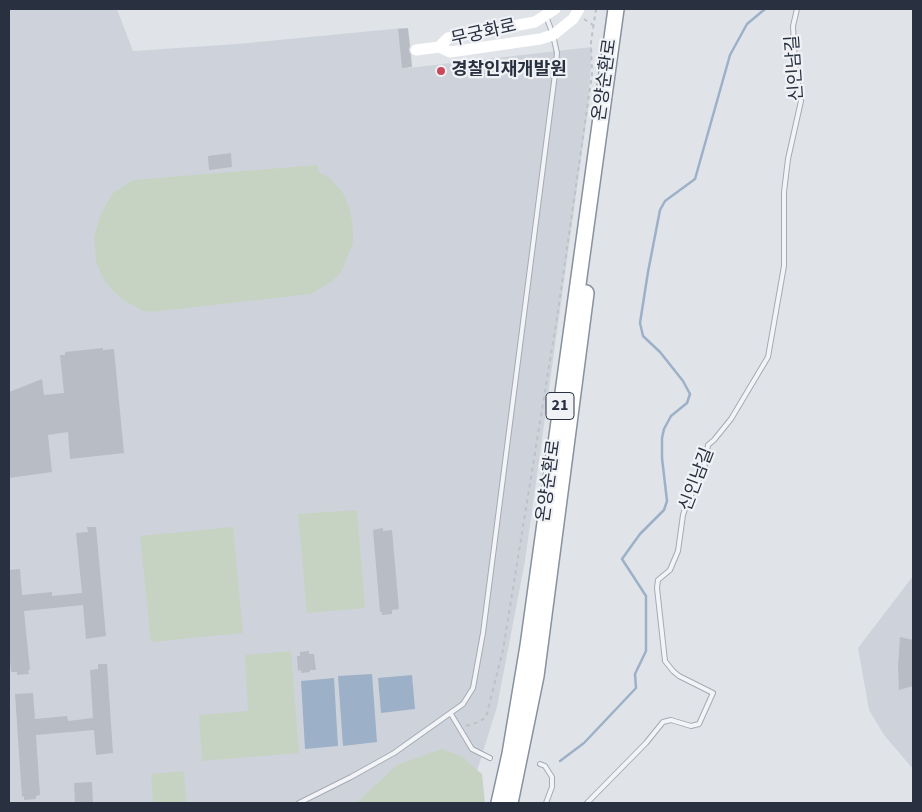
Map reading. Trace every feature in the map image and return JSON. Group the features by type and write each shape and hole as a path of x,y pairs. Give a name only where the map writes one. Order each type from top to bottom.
{"highway":[{"name":"온양순환로","path":"499,803 510,754 528,646 616,9"},
{"name":"온양순환로","path":"510,803 536,676 626,9"}],"street":[{"name":"무궁화로","path":"416,50 439,47 450,52 522,42 553,35 573,19 579,9"},
{"name":"무궁화로","path":"439,47 448,38 535,22 551,12"}],"lane":[{"name":"신인남길","path":"587,803 646,743 663,722 671,720 691,726 699,724 713,693 679,676 672,671 665,661 657,588 658,580 670,570 678,551 683,515 704,469 708,445 730,419 768,357 784,266 784,192 786,176 801,101 794,64 793,26 797,9"},
{"path":"299,803 352,777 394,753 463,704 472,688 482,642 555,74 557,53 551,12"},
{"path":"451,714 472,749 490,758"},
{"path":"540,764 546,766 552,777 552,788 546,803"}],"path":[{"path":"461,730 468,724 479,722 486,717 503,650 558,312 592,74 591,42 596,9"}],"shaded area":[{"name":"경찰인재개발원","path":"9,9 117,9 133,51 237,44 403,28 408,68 592,47 588,109 525,561 497,707 467,803 9,803"},
{"path":"913,576 913,769 884,735 869,710 858,648"}],"green space":[{"path":"318,165 319,172 330,178 343,193 350,210 353,242 342,271 331,282 311,294 152,312 144,311 123,300 110,288 102,277 96,261 94,237 101,213 113,193 133,180"},
{"path":"357,510 365,608 307,613 298,514"},
{"path":"233,527 243,633 151,642 140,536"},
{"path":"291,651 299,753 202,761 199,715 248,711 245,655"},
{"path":"442,749 461,756 482,774 485,803 356,803 397,765"},
{"path":"184,771 186,803 153,803 151,774"}],"water":[{"path":"372,674 377,742 343,746 338,676"},
{"path":"412,675 415,709 381,713 378,678"},
{"path":"334,678 338,746 305,749 301,681"}],"building":[{"path":"408,28 412,67 402,68 398,29"},
{"path":"231,153 232,167 209,170 208,156"},
{"path":"103,348 103,350 114,349 124,453 70,459 68,432 48,435 52,472 9,478 9,392 42,379 44,395 64,393 60,355 65,355 65,352"},
{"path":"87,527 96,527 106,636 86,639 83,605 24,611 30,670 28,670 29,674 17,675 17,672 11,672 9,650 9,570 20,569 22,595 52,592 52,596 82,593 76,533 88,532"},
{"path":"383,528 383,531 392,530 399,609 392,610 392,614 382,615 382,612 380,612 373,530"},
{"path":"900,637 913,640 913,686 899,690 898,667"},
{"path":"309,651 309,654 314,654 316,670 301,673 301,670 298,671 297,656 300,656 300,652"},
{"path":"98,664 107,664 113,753 96,755 94,730 36,735 40,795 36,796 36,799 24,800 24,796 22,797 15,694 33,693 35,719 67,716 68,721 93,718 90,670 98,669"},
{"path":"92,782 93,803 75,803 74,783"}],"waterway":[{"path":"560,761 584,743 636,688 635,674 646,651 646,596 622,559 640,534 664,510 667,501 662,458 664,429 671,416 687,403 690,394 683,381 660,352 643,336 640,323 648,272 660,210 665,201 695,179 730,55 747,24 765,9"}],"place":[{"name":"경찰인재개발원","path":"441,71"}]}
